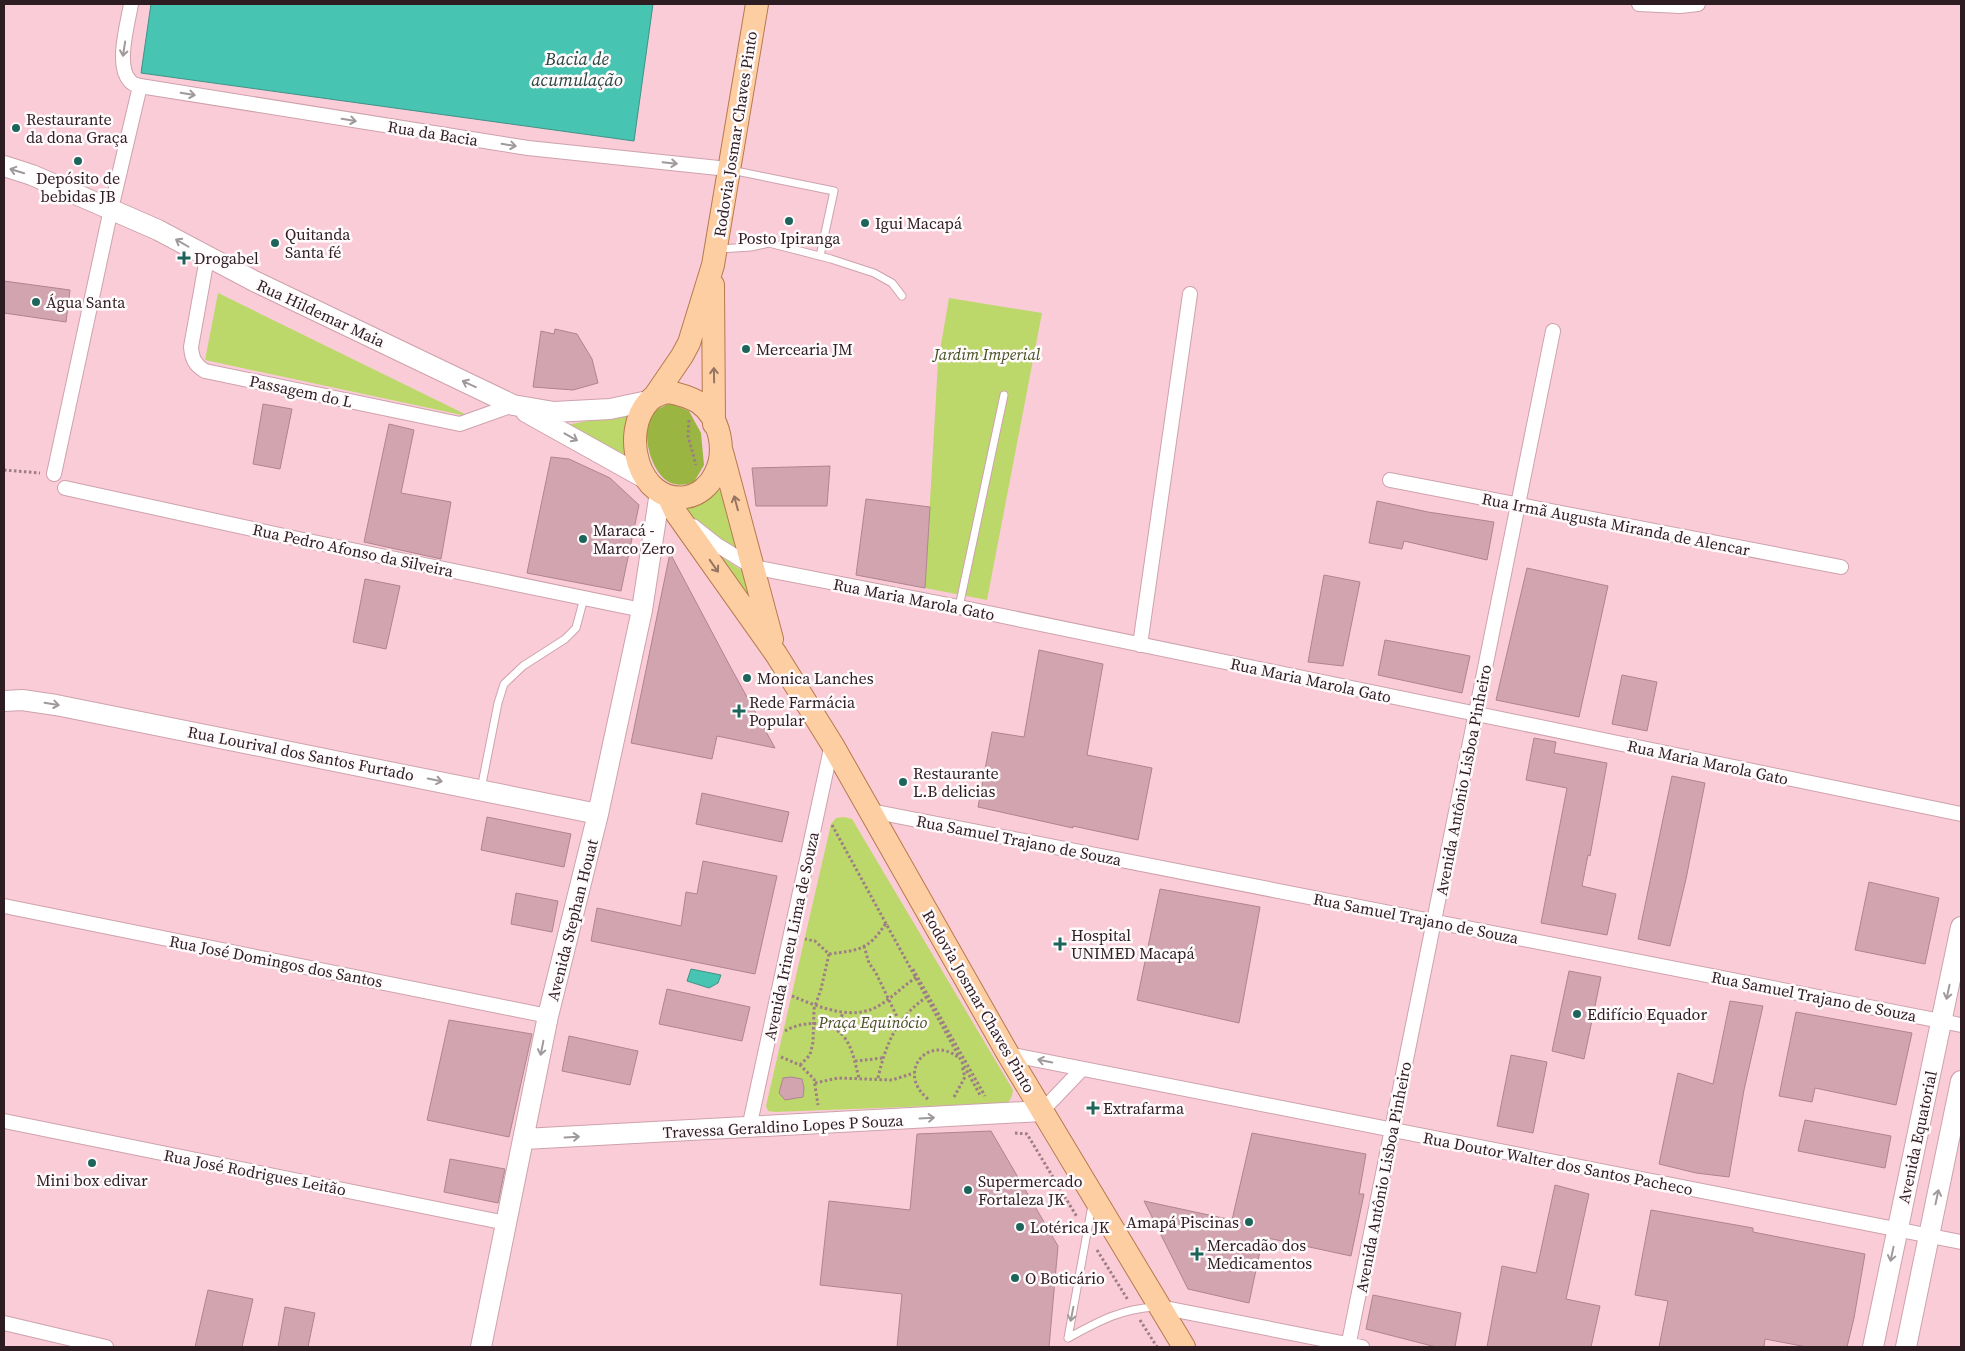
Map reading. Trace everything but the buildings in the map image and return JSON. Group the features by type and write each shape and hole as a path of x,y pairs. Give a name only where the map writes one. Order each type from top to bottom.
{"main road":[{"name":"Rodovia Josmar Chaves Pinto","path":"757,4 714,257 689,343 638,419 634,438 640,470 663,495 776,654 832,744 1008,1054 1184,1347"},
{"name":"Rua Hildemar Maia","path":"4,166 32,175 158,230 254,282 513,405 554,412 610,408 651,399"},
{"name":"Rodovia Josmar Chaves Pinto","path":"714,257 714,424 720,436 722,451 776,654"},
{"path":"651,399 669,392 690,398 708,412 714,424"},
{"path":"513,405 663,495 673,498 692,496 709,484 716,473 722,451"},
{"name":"Avenida Stephan Houat","path":"481,1347 548,1016 598,814 642,610 663,495"},
{"name":"Rua Lourival dos Santos Furtado","path":"4,701 22,700 56,705 598,814"},
{"name":"Avenida Equatorial","path":"1873,1347 1961,927"},
{"name":"Avenida Equatorial","path":"1906,1347 1961,1081"},
{"name":"Travessa Geraldino Lopes P Souza","path":"524,1139 749,1128 986,1106 1042,1112"}],"street":[{"path":"54,474 111,209 140,86 131,82 128,78 124,72 122,60 131,4"},
{"path":"1639,4 1680,6 1698,4"},
{"name":"Rua da Bacia","path":"140,86 528,148 728,169"},
{"name":"Passagem do L","path":"207,258 191,347 194,362 205,371 460,424 513,405"},
{"path":"1140,644 1190,294"},
{"name":"Avenida Antônio Lisboa Pinheiro","path":"1353,1346 1392,1130 1553,331"},
{"name":"Rua Irmã Augusta Miranda de Alencar","path":"1390,480 1841,567"},
{"name":"Rua Pedro Afonso da Silveira","path":"65,488 642,610"},
{"name":"Rua Maria Marola Gato","path":"663,495 717,544 753,567 1140,644 1961,814"},
{"name":"Avenida Irineu Lima de Souza","path":"749,1128 832,744"},
{"name":"Rua Samuel Trajano de Souza","path":"871,810 1961,1025"},
{"name":"Rua José Domingos dos Santos","path":"4,906 548,1016"},
{"name":"Rua Doutor Walter dos Santos Pacheco","path":"1008,1054 1961,1242"},
{"path":"1042,1112 1082,1069"},
{"name":"Rua José Rodrigues Leitão","path":"4,1121 506,1223"},
{"path":"1160,1307 1353,1346"},
{"path":"4,1323 106,1347"}],"lane":[{"path":"728,169 834,191 820,256"},
{"path":"714,257 770,243 874,273 892,283 902,296"},
{"path":"959,607 1004,395"},
{"path":"481,790 498,703 504,684 522,666 565,639 576,628 584,598"},
{"path":"1094,1197 1068,1338 1108,1316 1134,1309 1160,1307"}],"path":[{"path":"690,398 688,436 702,489"},
{"path":"4,470 54,474"},
{"path":"829,833 831,824 927,996 987,1098 986,1106"},
{"path":"829,954 859,950 875,939 886,923"},
{"path":"802,948 804,939 815,941 829,954"},
{"path":"864,946 869,963 876,973 900,1023"},
{"path":"800,1065 810,1055 813,1042 815,1006 822,989 829,954"},
{"path":"789,1005 792,995 815,1006 843,1012 871,1010 917,977"},
{"path":"878,1078 888,1042 907,1013 927,996"},
{"path":"837,1031 843,1012"},
{"path":"785,1024 783,1033 796,1025 813,1022 837,1031 843,1036 852,1052 859,1078"},
{"path":"921,1101 930,1100 920,1092 914,1082 914,1067 920,1057 935,1050 953,1053 960,1059 965,1077 952,1099 960,1099"},
{"path":"778,1056 800,1065 814,1078 818,1106"},
{"path":"854,1061 883,1058"},
{"path":"815,1083 838,1078 892,1080 914,1073"},
{"path":"974,1098 986,1106 1000,1132 1027,1134 1157,1347"},
{"path":"809,1106 827,1105"}],"green space":[{"path":"218,293 471,417 205,360"},
{"name":"Jardim Imperial","path":"949,298 1042,313 987,600 925,588 938,362"},
{"path":"629,413 628,461 561,426"},
{"path":"715,489 727,493 741,555 685,513 685,505"},
{"path":"710,549 746,573 761,619"},
{"name":"Praça Equinócio","path":"836,818 852,819 1013,1090 1008,1103 768,1111 766,1106 831,824"}],"shaded area":[{"path":"670,403 689,411 701,433 704,465 694,482 689,484 674,484 664,478 653,462 649,451 647,430 649,421 653,413"}],"water":[{"name":"Bacia de acumulação","path":"151,4 653,4 634,141 141,73"},
{"path":"691,969 721,975 718,983 709,988 687,981"}],"place":[{"name":"Restaurante da dona Graça","path":"16,128"},
{"name":"Depósito de bebidas JB","path":"78,161"},
{"name":"Posto Ipiranga","path":"789,221"},
{"name":"Igui Macapá","path":"865,223"},
{"name":"Quitanda Santa fé","path":"275,243"},
{"name":"Drogabel","path":"184,258"},
{"name":"Água Santa","path":"36,302"},
{"name":"Mercearia JM","path":"746,349"},
{"name":"Maracá - Marco Zero","path":"583,539"},
{"name":"Monica Lanches","path":"747,678"},
{"name":"Rede Farmácia Popular","path":"739,711"},
{"name":"Restaurante L.B delicias","path":"903,782"},
{"name":"Hospital UNIMED Macapá","path":"1060,944"},
{"name":"Edifício Equador","path":"1577,1014"},
{"name":"Extrafarma","path":"1093,1108"},
{"name":"Mini box edivar","path":"92,1163"},
{"name":"Supermercado Fortaleza JK","path":"968,1190"},
{"name":"Amapá Piscinas","path":"1249,1222"},
{"name":"Lotérica JK","path":"1020,1227"},
{"name":"Mercadão dos Medicamentos","path":"1197,1254"},
{"name":"O Boticário","path":"1015,1278"}]}
